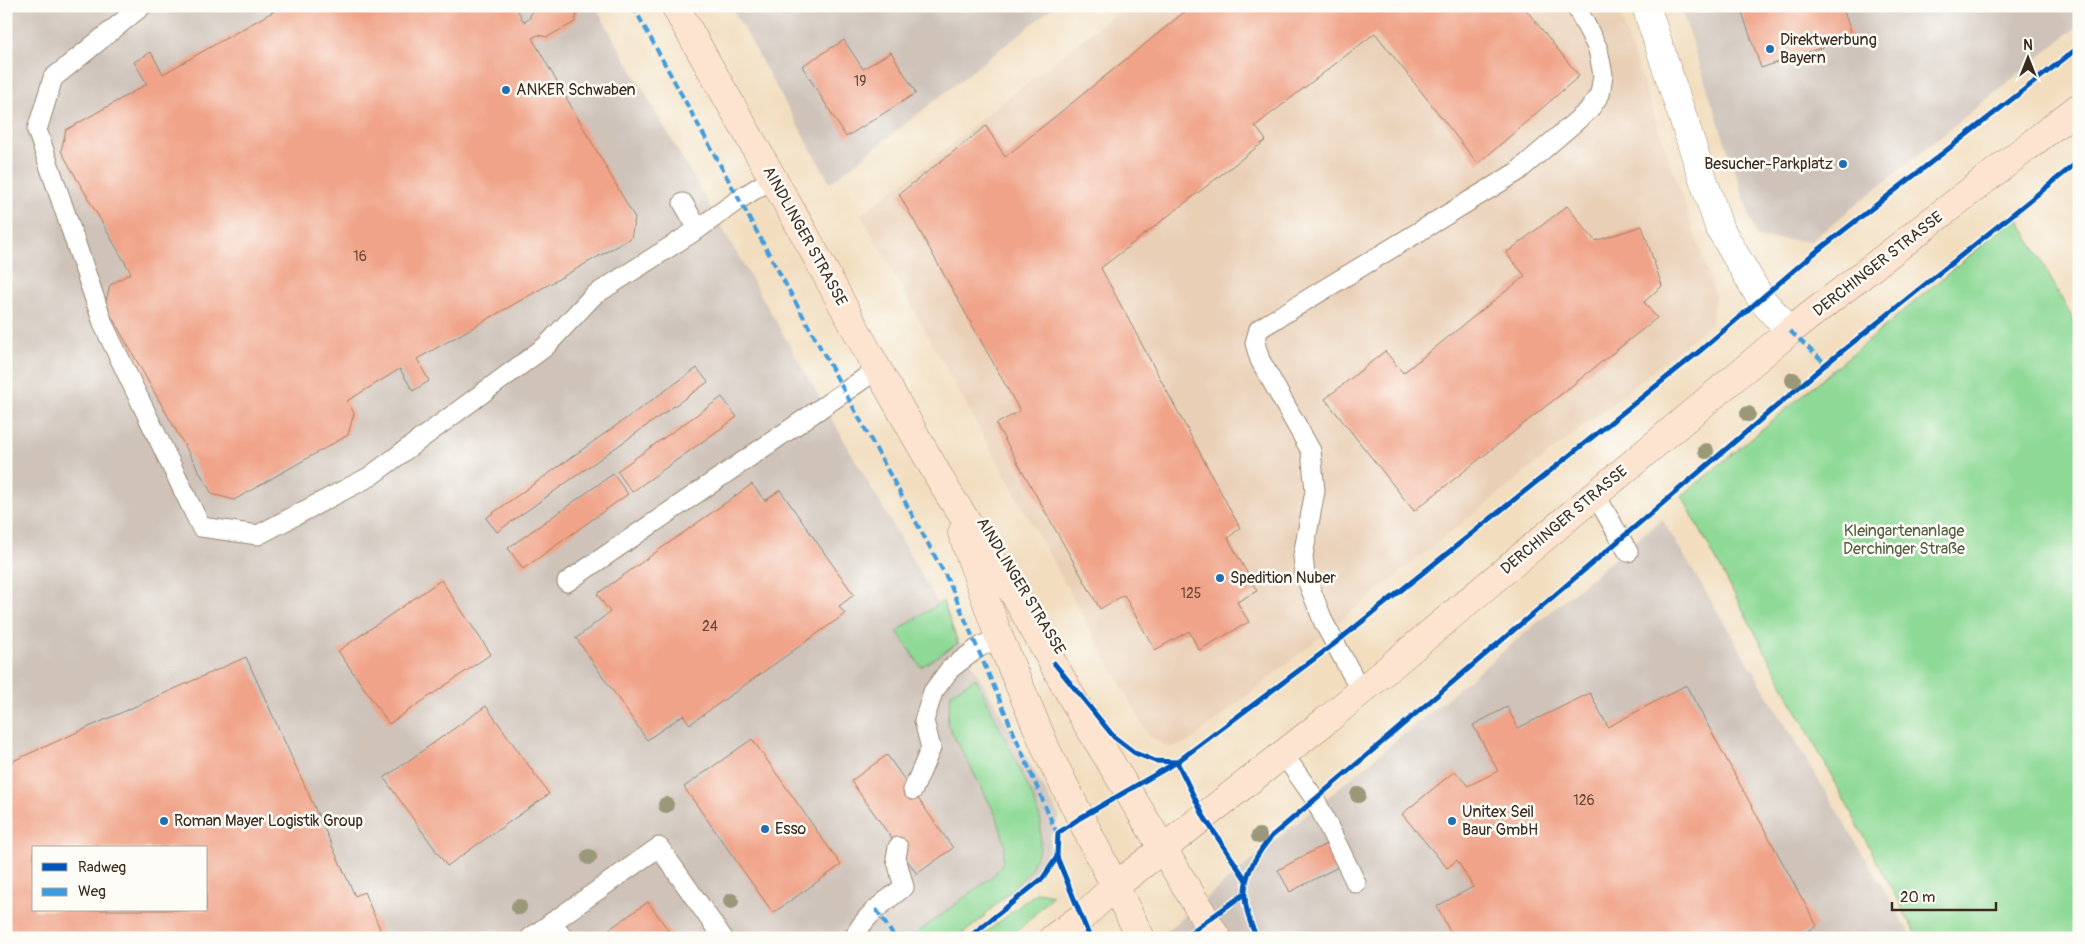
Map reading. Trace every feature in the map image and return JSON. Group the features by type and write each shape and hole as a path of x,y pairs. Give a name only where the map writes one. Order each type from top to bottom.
{"main road":[{"name":"AINDLINGER STRASSE","path":"675,6 948,493 1013,592 1083,717 1217,938"},
{"name":"DERCHINGER STRASSE","path":"1054,938 1082,917 1114,887 1284,755 1790,331 2079,107"},
{"name":"AINDLINGER STRASSE","path":"948,493 999,637 1047,751 1141,938"}],"street":[{"path":"1646,6 1719,227 1761,299 1790,331"}],"lane":[{"path":"142,6 53,78 36,130 104,326 201,527 258,535 369,477 545,347 593,296 698,229 772,178"},
{"path":"1361,691 1324,623 1305,575 1303,556 1315,491 1311,451 1260,360 1255,343 1260,329 1516,172 1589,110 1600,94 1603,75 1598,49 1576,6"},
{"path":"683,203 698,229"},
{"path":"567,582 878,369"},
{"path":"1595,494 1628,552"},
{"path":"912,790 931,748 924,721 933,692 950,669 978,648 999,637"},
{"path":"1284,755 1315,799 1356,883"},
{"path":"530,938 658,847 723,938"},
{"path":"854,938 859,927 876,908 904,887 896,858 898,847"},
{"path":"552,922 563,938"}],"shaded area":[{"path":"6,6 595,6 1060,817 1050,836 1050,848 1038,874 949,938 6,938"},
{"path":"731,6 1055,6 830,183"},
{"name":"Spedition Nuber","path":"1125,6 1617,6 1715,294 1711,324 1189,742 1170,748 1149,736 861,214 937,157 985,116"},
{"path":"1680,6 2079,6 2079,25 1811,241 1757,238"},
{"path":"1662,519 1913,938 1158,938 1333,793"}],"green space":[{"name":"Kleingartenanlage Derchinger Straße","path":"2017,216 2079,331 2079,938 1918,938 1682,496"},
{"path":"943,601 958,643 921,667 897,631"},
{"path":"976,678 1032,795 1041,822 1040,848 1029,872 978,922 957,938 911,938 994,875 1002,864 1005,844 997,817 947,723 951,693"},
{"path":"1037,892 1053,895 1022,927 1008,938 979,938"}],"building":[{"path":"283,6 515,6 524,22 529,19 534,6 576,6 578,9 575,22 547,37 538,35 532,38 635,218 631,238 417,359 429,381 413,391 400,369 347,401 354,413 348,435 234,500 212,494 105,305 110,285 131,273 61,151 66,130 147,84 134,62 151,52 163,74"},
{"path":"1192,6 1523,6 1579,76 1478,164 1375,33 1255,126 1266,140 1101,268 1240,528 1228,538 1257,591 1237,602 1249,622 1199,650 1189,631 1155,650 1124,595 1100,609 996,424 1020,411 899,194 986,126 1005,157"},
{"path":"1740,6 1842,6 1853,37 1761,68"},
{"path":"844,40 863,69 891,52 916,93 846,137 802,66"},
{"path":"1567,206 1595,241 1642,226 1662,286 1644,302 1657,318 1414,511 1325,399 1385,351 1403,373 1525,276 1506,253"},
{"path":"697,368 708,382 497,532 486,518"},
{"path":"722,397 737,417 632,492 617,471"},
{"path":"613,474 628,494 523,569 508,548"},
{"path":"752,484 765,501 780,490 854,595 839,606 845,614 690,724 683,715 647,740 576,638 610,612 597,594"},
{"path":"441,580 491,654 389,724 338,651"},
{"name":"Roman Mayer Logistik Group","path":"246,657 355,896 364,892 384,938 6,938 6,764"},
{"path":"1686,685 1817,926 1795,938 1453,938 1437,906 1473,887 1457,860 1447,868 1402,814 1455,771 1468,786 1498,771 1473,725 1507,707 1518,728 1590,693 1608,727"},
{"path":"486,706 549,794 447,866 384,778"},
{"path":"752,739 841,865 773,913 684,787"},
{"path":"887,755 953,848 917,874 851,781"},
{"path":"1326,844 1338,867 1290,892 1278,870"},
{"path":"648,902 674,938 597,938"}],"marked path":[{"path":"633,6 949,582 1058,836"},
{"path":"1790,331 1826,364"},
{"path":"876,909 895,938"}],"cycle path":[{"path":"968,938 1043,878 1057,857 1058,833 1080,818 1177,762 1334,644 1701,350 1812,255 2079,47"},
{"path":"1257,938 1246,909 1246,884 1254,860 1272,836 1826,364 2079,161"},
{"path":"1054,663 1114,737 1135,753 1155,761 1177,762"},
{"path":"1177,762 1204,817 1246,880"},
{"path":"1057,857 1090,938"},
{"path":"1183,938 1244,894"}],"place":[{"name":"Direktwerbung Bayern","path":"1770,49"},
{"name":"ANKER Schwaben","path":"506,90"},
{"name":"Besucher-Parkplatz","path":"1843,164"},
{"name":"Spedition Nuber","path":"1220,578"},
{"name":"Roman Mayer Logistik Group","path":"164,821"},
{"name":"Unitex Seil Baur GmbH","path":"1452,821"},
{"name":"Esso","path":"765,829"}]}
